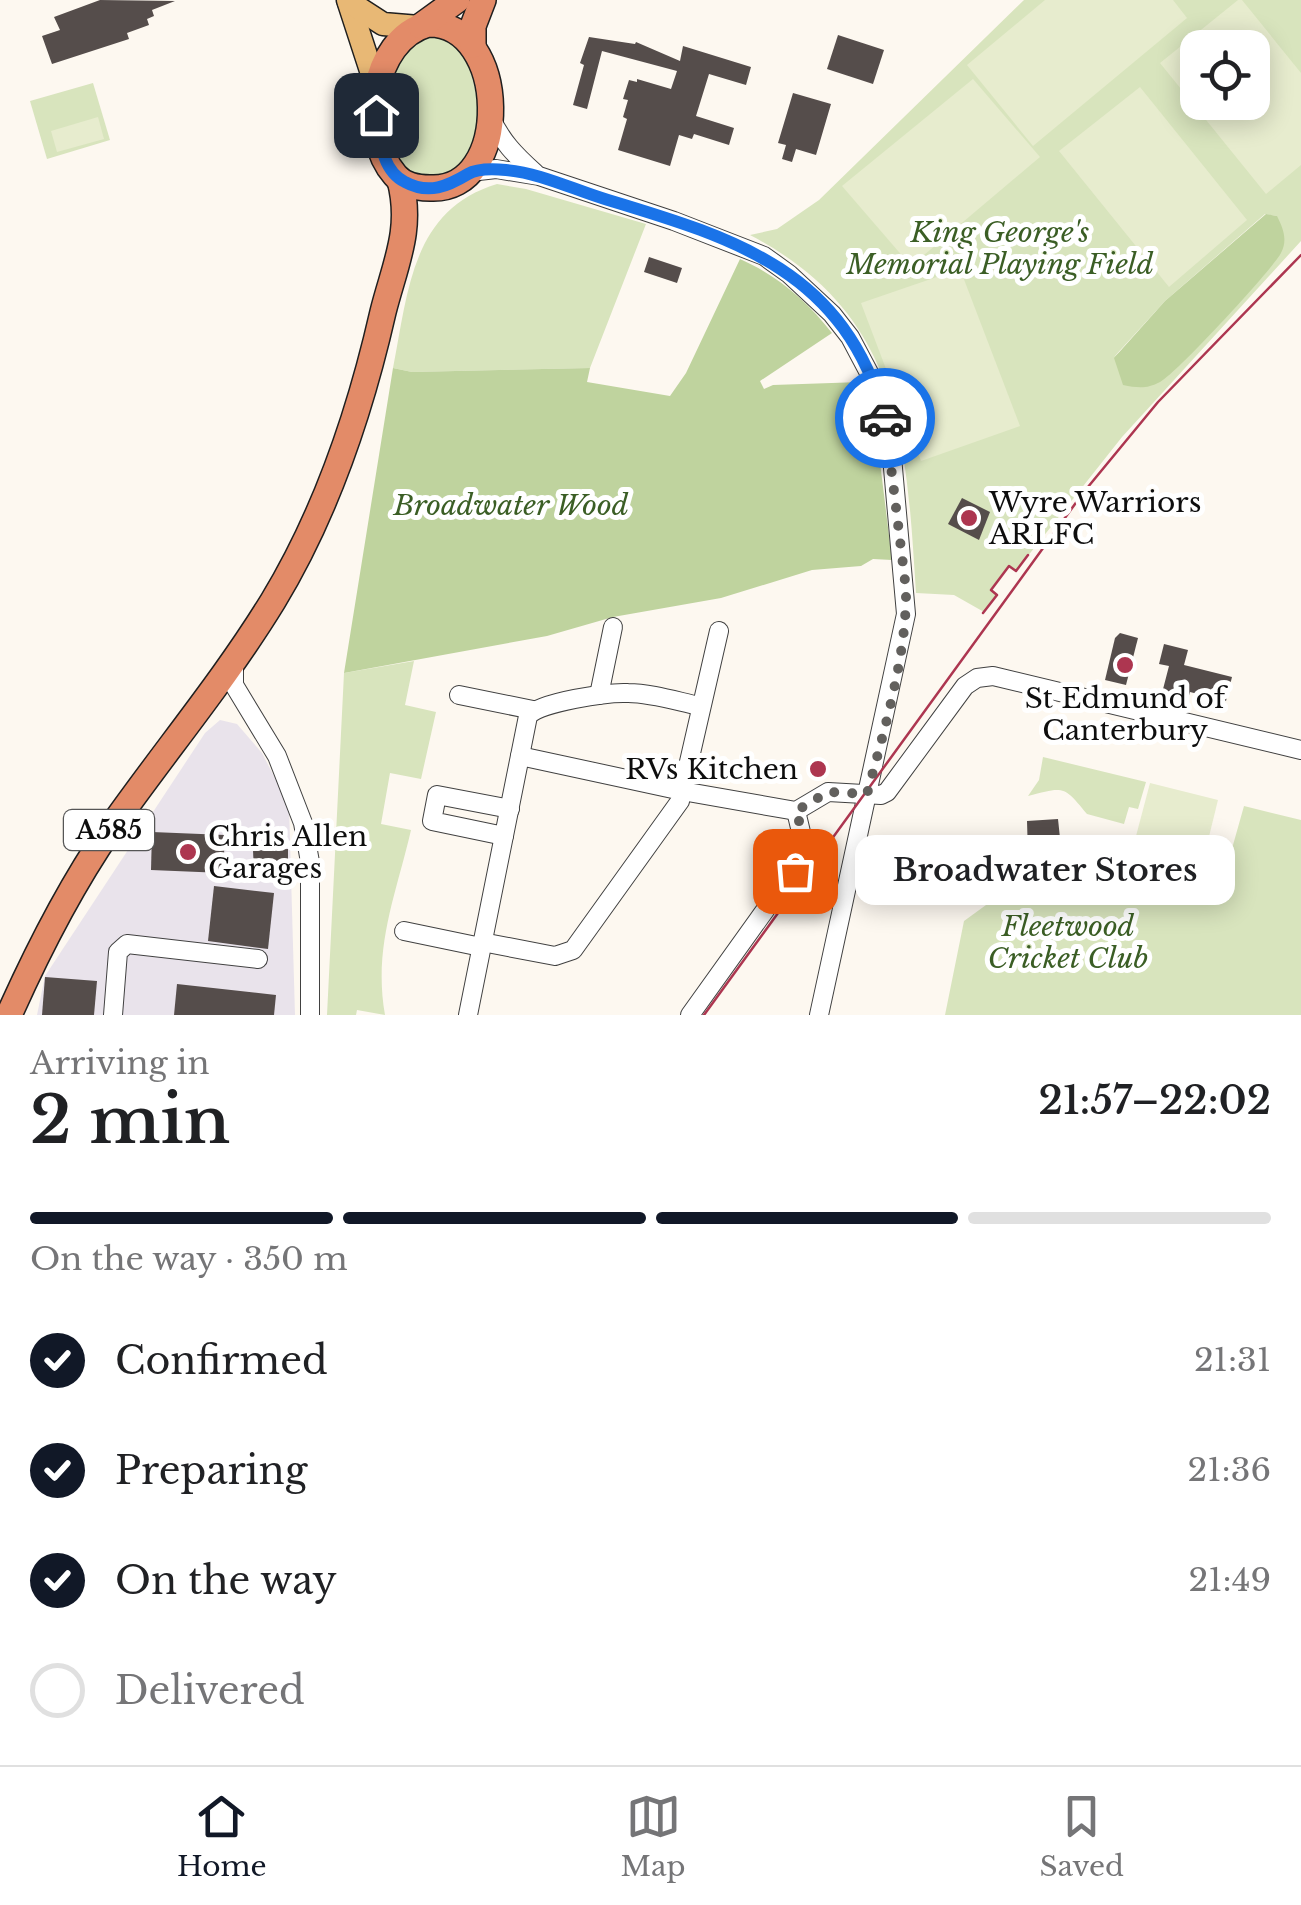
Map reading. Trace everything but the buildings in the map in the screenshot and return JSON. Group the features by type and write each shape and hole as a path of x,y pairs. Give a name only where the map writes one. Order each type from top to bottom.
{"highway":[{"name":"A585","path":"9,1015 84,869 234,661 294,564 338,466 360,402 406,228 400,180 384,156 376,115 377,88 392,49 456,0"},
{"path":"406,228 462,178 486,142 490,115 482,64 473,45 473,26 483,0"},
{"path":"420,27 434,24 450,28 473,45"},
{"path":"400,180 426,188 462,178"}],"main road":[{"path":"349,1 383,24 420,27"},
{"path":"349,1 377,88"}],"street":[{"path":"490,115 511,151 539,176"},
{"path":"462,178 496,169 539,176 674,220 764,256 818,298 850,337 864,362 885,417 892,457 906,614 820,1015"},
{"path":"599,695 614,627"},
{"path":"404,931 555,956 570,954 677,805 719,631"},
{"path":"234,661 234,685 289,780 303,822 310,862 310,1015"},
{"path":"520,756 796,811 828,792 887,792 965,686 984,676 1002,677 1301,750"},
{"path":"459,695 532,710 630,692 699,706"},
{"path":"468,1015 532,710"},
{"path":"504,836 432,821 437,795 510,809"},
{"path":"690,1015 806,853 796,811"},
{"path":"114,1015 118,952 128,944 258,959"}],"shaded area":[{"path":"220,720 237,724 262,753 289,805 295,1015 37,1015 45,976 205,733"}],"green space":[{"name":"King George's Memorial Playing Field","path":"1024,0 1301,0 1301,241 1122,437 1016,571 1008,567 992,590 997,595 984,612 954,595 916,593 907,483 886,386 867,343 839,303 800,267 750,235 777,229 819,200","holes":["1265,214 1277,216 1114,357 1165,301"]},
{"path":"1045,0 1173,0 1187,18 1033,146 967,65"},
{"path":"1238,0 1266,30 1201,30"},
{"path":"1270,35 1301,73 1301,165 1266,194 1206,120 1270,120"},
{"path":"431,37 444,38 463,49 472,76 479,125 472,154 460,167 434,181 403,169 387,114 388,95 401,60 414,46"},
{"path":"1180,47 1180,88 1160,63"},
{"path":"973,79 1040,157 911,266 842,186"},
{"path":"93,83 110,140 47,159 30,101"},
{"path":"1140,87 1247,220 1169,287 1059,151"},
{"path":"98,117 104,139 57,152 51,131"},
{"path":"497,184 646,224 590,368 412,372 393,368 410,284 430,234 468,196"},
{"path":"1266,214 1277,216 1284,243 1261,279 1160,382 1147,387 1123,385 1114,358 1165,301"},
{"name":"Broadwater Wood","path":"740,259 790,290 832,333 760,381 764,389 773,385 861,382 878,446 892,560 873,559 861,566 812,570 721,598 613,617 547,636 344,673 393,368 412,372 590,368 587,382 670,396 686,373"},
{"path":"960,269 1020,426 921,461 861,303"},
{"path":"414,661 405,705 436,712 421,779 390,773 381,824 411,830 384,944 385,1015 357,1010 356,1015 327,1015 344,673"},
{"path":"1043,757 1146,782 1138,809 1129,807 1124,824 1087,814 1063,791 1028,796 1039,780"},
{"path":"1150,783 1218,800 1200,873 1131,855"},
{"name":"Fleetwood Cricket Club","path":"1244,806 1301,820 1301,1015 945,1015 964,921 1026,876 1070,869 1107,876 1112,857 1222,884"}],"tram line":[{"path":"704,1015 1083,493 1158,402 1301,255"},
{"path":"983,613 997,595 991,590 1009,566 1016,571 1028,555"}],"way so far":[{"path":"795,871 807,848 796,811 828,792 867,794 900,653 906,589 885,418"}],"place":[{"name":"Wyre Warriors ARLFC","path":"969,518"},
{"name":"St Edmund of Canterbury","path":"1125,665"},
{"name":"RVs Kitchen","path":"818,769"},
{"name":"Chris Allen Garages","path":"188,852"},
{"name":"Broadwater Stores","path":"795,871"}],"route":[{"path":"376,115 387,164 400,180 409,184 444,188 470,172 510,170 674,220 764,256 818,298 850,337 876,386 885,418"}]}
